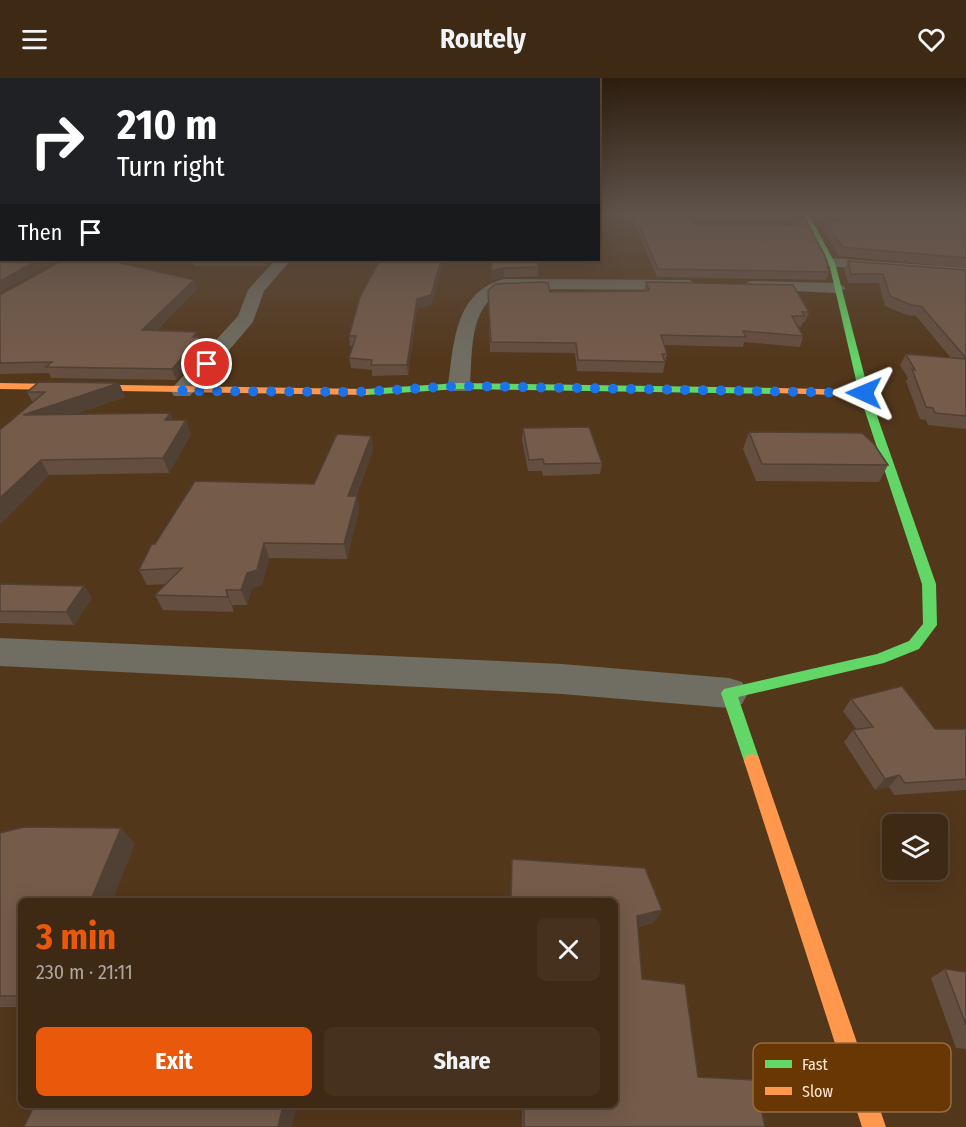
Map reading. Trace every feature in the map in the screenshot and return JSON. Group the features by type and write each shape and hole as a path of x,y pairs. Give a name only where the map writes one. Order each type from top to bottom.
{"street":[{"path":"182,391 247,318 256,290 281,262"},
{"path":"0,652 562,679 729,693 879,659 914,645 930,625 929,585 864,393 832,263 966,273"},
{"path":"459,386 470,312 480,294 489,287 592,277 710,285"},
{"path":"733,286 838,288"},
{"path":"0,386 182,391 358,392 459,386 864,393"},
{"path":"729,693 846,1043"},
{"path":"869,1112 874,1127"}],"building":[{"path":"0,262 34,262 0,281"},
{"path":"59,262 115,262 194,280 142,330 197,332 193,337 200,337 172,369 46,367 52,362 0,363 0,295"},
{"path":"379,262 440,262 431,295 417,299 407,365 371,365 372,360 349,358 356,336 349,336 360,297"},
{"path":"492,262 537,262 538,267 504,268 491,271"},
{"path":"655,262 826,262 829,272 658,269"},
{"path":"848,262 966,270 966,358 921,306 911,305 890,296 883,274 851,274"},
{"path":"646,282 793,285 809,312 802,312 805,316 792,316 803,336 743,331 746,337 661,335 667,354 662,354 665,362 578,360 576,343 491,342 488,291 495,284 548,283 550,292 646,291 649,290"},
{"path":"906,354 966,359 966,416 935,413 933,408 926,407 912,369 915,370"},
{"path":"39,382 119,383 23,415 170,413 165,420 186,420 163,458 41,460 0,498 0,430 45,392 27,392"},
{"path":"589,427 602,463 544,464 543,459 529,460 523,428"},
{"path":"749,432 862,433 874,444 888,465 762,464"},
{"path":"337,434 371,436 348,496 357,496 344,544 264,543 257,570 247,573 241,590 226,590 228,597 155,595 182,568 139,570 152,544 155,544 195,481 314,484"},
{"path":"0,584 84,586 66,612 0,611"},
{"path":"902,686 935,729 966,729 966,779 905,783 899,775 885,779 853,730 873,727 851,699"},
{"path":"24,827 121,828 92,898 18,898 18,996 0,996 0,833"},
{"path":"512,859 645,868 662,910 637,916 642,979 685,984 698,1077 753,1080 753,1112 762,1112 765,1127 524,1127 524,1108 618,1108 618,898 511,898"},
{"path":"945,969 966,972 966,1025"},
{"path":"33,1108 283,1108 278,1127 24,1127"}],"traffic: fast":[{"path":"752,761 729,693 879,659 914,645 930,625 929,584 864,393 831,262"},
{"path":"366,392 459,386 777,391"}],"traffic: slow":[{"path":"0,386 366,392"},
{"path":"777,391 864,393"},
{"path":"752,761 846,1043"},
{"path":"869,1112 874,1127"}],"route":[{"path":"207,364 182,391 358,392 459,386 864,393"}]}
